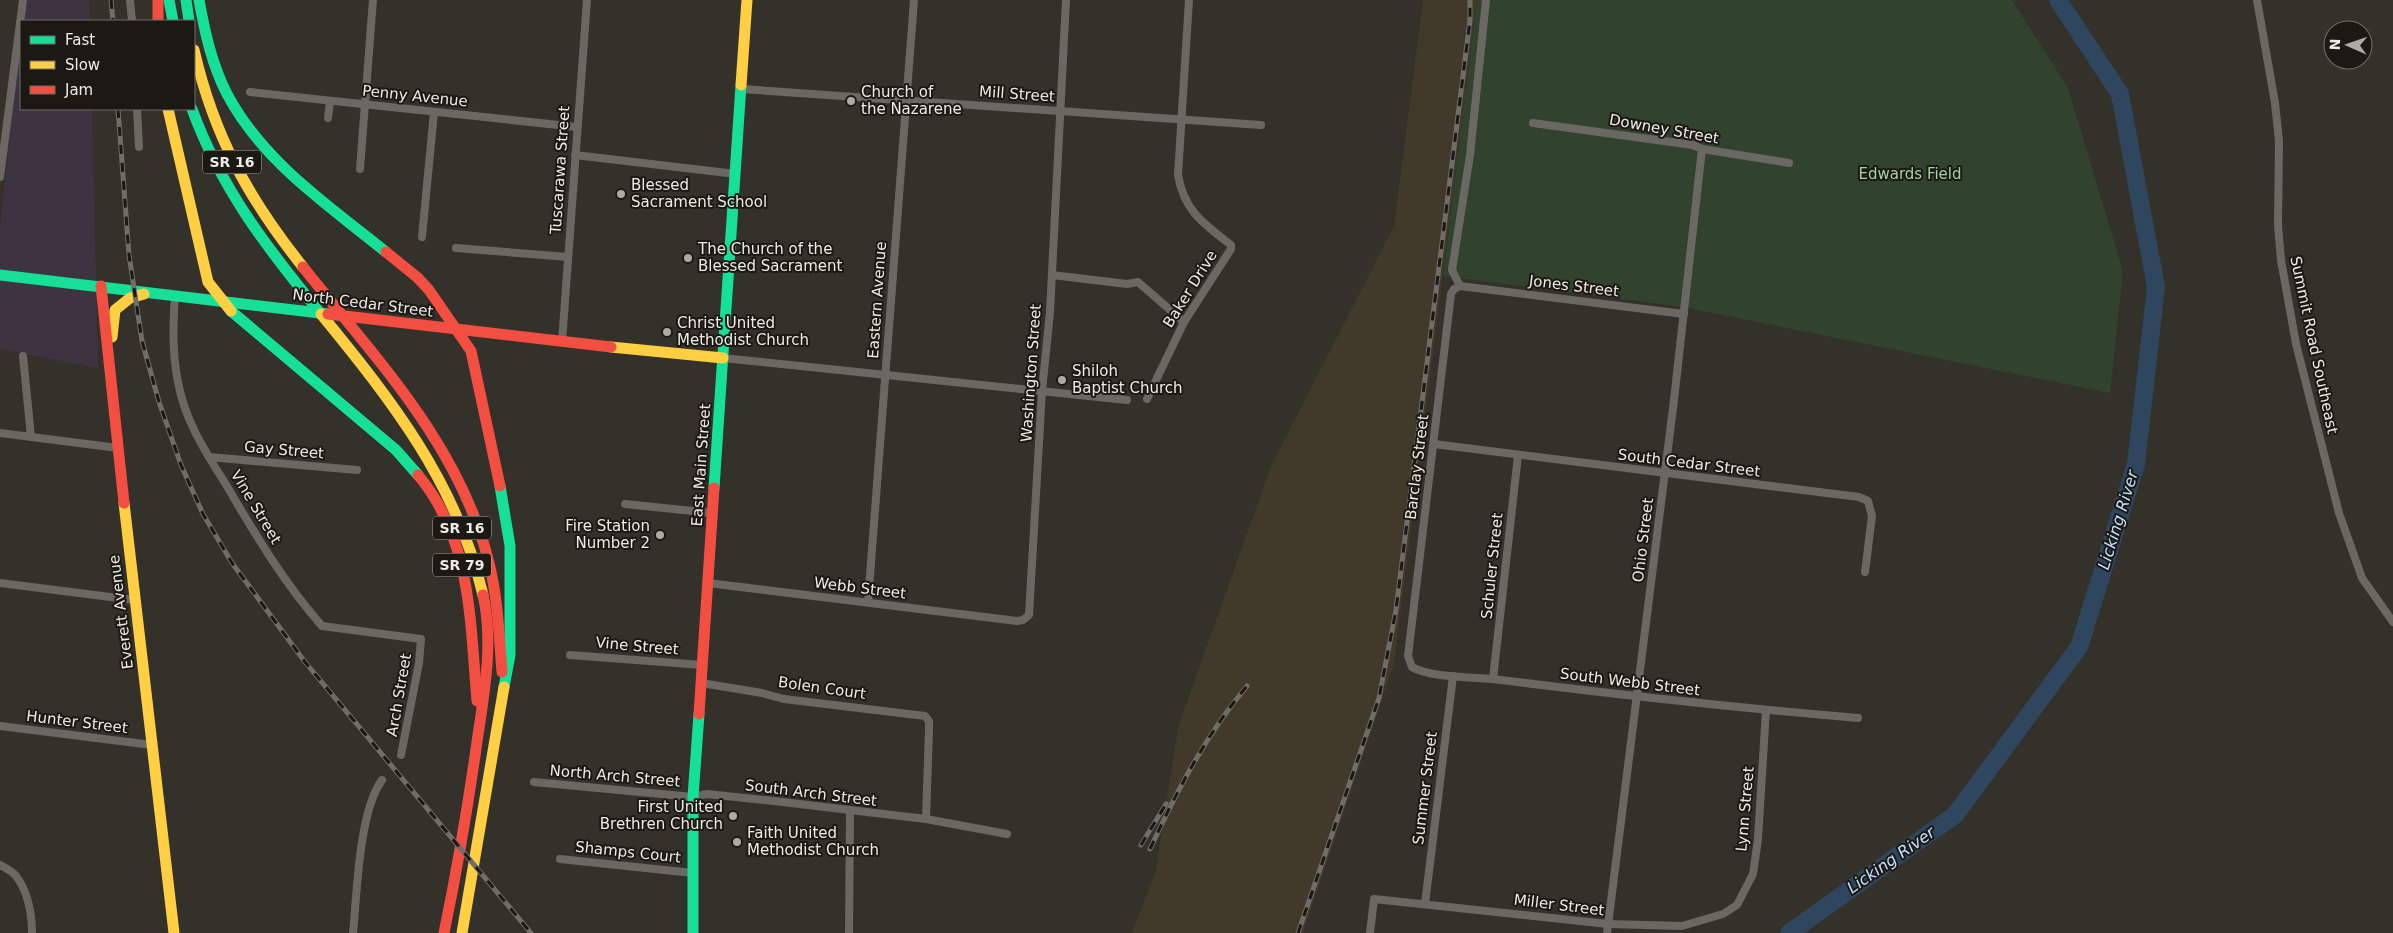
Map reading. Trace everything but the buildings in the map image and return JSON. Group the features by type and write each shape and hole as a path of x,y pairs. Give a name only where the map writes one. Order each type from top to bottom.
{"main road":[{"path":"158,0 158,20"},
{"path":"169,0 173,20"},
{"path":"186,0 189,20"},
{"path":"199,0 209,48 217,72 234,110 249,132 265,151 286,170 418,278 434,294 456,330"},
{"name":"East Main Street","path":"693,933 693,797 747,0"},
{"name":"SR 16","path":"195,54 211,110 228,154 251,194 298,261 384,366 424,419 442,448 478,528 496,600 503,691 462,933"},
{"path":"168,110 184,185 208,280 223,301"},
{"name":"SR 16","path":"192,110 208,152 226,186 279,262 357,357 428,454 458,515 468,546 484,602 486,630 484,696 470,792 444,933"},
{"name":"North Cedar Street","path":"0,275 154,292 456,330 723,358"},
{"name":"Everett Avenue","path":"101,286 134,600 174,933"},
{"path":"107,350 112,338 112,316 115,310 130,298 154,292"},
{"name":"SR 79","path":"223,301 234,315 315,380 396,450 425,484 450,528 461,561 468,592 473,668 480,726"},
{"name":"SR 79","path":"456,330 468,343 474,360 506,515 510,546 510,655 503,691"}],"street":[{"path":"0,177 3,121 23,0"},
{"path":"130,0 132,20"},
{"path":"360,169 373,0"},
{"name":"Tuscarawa Street","path":"562,342 587,0"},
{"name":"Eastern Avenue","path":"868,602 914,0"},
{"name":"Washington Street","path":"1009,620 1023,620 1030,610 1042,391 1052,275 1058,111 1066,0"},
{"path":"1182,119 1189,0"},
{"path":"1460,286 1452,270 1470,154 1486,0"},
{"name":"Summit Road Southeast","path":"2257,0 2275,103 2279,141 2278,225 2281,260 2296,344 2339,513 2362,578 2393,622"},
{"name":"Mill Street","path":"742,89 1262,125"},
{"name":"Penny Avenue","path":"250,92 577,128"},
{"path":"328,118 330,101"},
{"path":"137,110 139,147"},
{"path":"422,237 434,112"},
{"name":"Baker Drive","path":"1147,398 1184,322 1230,252 1231,245 1199,219 1186,202 1178,175 1182,119"},
{"name":"Downey Street","path":"1534,123 1693,144 1702,149 1789,163"},
{"name":"Ohio Street","path":"1608,929 1665,474 1702,149"},
{"path":"575,155 736,174"},
{"path":"456,248 568,258"},
{"path":"1052,275 1127,284 1138,282 1184,322"},
{"name":"Jones Street","path":"1460,286 1684,314"},
{"name":"Barclay Street","path":"1408,656 1451,294 1454,289 1460,286"},
{"name":"Vine Street","path":"175,295 173,342 178,382 193,430 275,565 302,603 322,626 421,639"},
{"path":"23,356 31,437"},
{"path":"723,358 1126,400"},
{"path":"0,433 118,448"},
{"name":"South Cedar Street","path":"1434,444 1860,497 1868,501 1872,516 1865,572"},
{"name":"Schuler Street","path":"1493,679 1518,455"},
{"name":"Gay Street","path":"210,458 357,470"},
{"path":"625,504 712,513"},
{"path":"0,583 134,600"},
{"name":"Webb Street","path":"708,583 1009,620"},
{"name":"Arch Street","path":"400,755 405,744 419,663 421,639"},
{"name":"Vine Street","path":"570,655 702,665"},
{"name":"South Webb Street","path":"1408,656 1412,667 1417,670 1453,676 1493,679 1637,697 1858,718"},
{"name":"Summer Street","path":"1424,904 1453,676"},
{"name":"Bolen Court","path":"701,683 762,693 784,699 921,715 929,720 926,819"},
{"name":"Lynn Street","path":"1737,905 1753,874 1758,840 1766,710"},
{"name":"Hunter Street","path":"0,726 152,745"},
{"path":"353,933 366,824 374,794 382,780"},
{"name":"North Arch Street","path":"534,782 693,797"},
{"name":"South Arch Street","path":"693,797 707,794 926,819 1006,834"},
{"path":"849,933 850,811"},
{"name":"Shamps Court","path":"560,860 693,873"},
{"path":"0,864 16,875 22,886 31,918 32,933"},
{"name":"Miller Street","path":"1370,933 1374,899 1608,929 1682,926 1723,914 1737,905"}],"shaded area":[{"path":"25,0 89,0 90,20 22,20"},
{"path":"1423,0 1477,0 1394,664 1303,933 1132,933 1156,870 1178,727 1271,466 1394,226"},
{"path":"20,40 20,110 92,110 98,368 0,349 0,227"}],"green space":[{"name":"Edwards Field","path":"1477,0 2012,0 2068,88 2123,271 2110,393 1683,307 1443,276"}],"waterway":[{"name":"Licking River","path":"1789,933 1955,815 2079,647 2136,464 2156,287 2120,94 2058,0"}],"railway":[{"path":"111,0 113,20"},
{"path":"1298,933 1379,698 1396,610 1470,20 1470,0"},
{"path":"118,110 129,255 142,341 159,402 181,465 203,514 232,563 305,662 531,933"},
{"path":"1150,849 1193,764 1218,724 1247,686"},
{"path":"1141,845 1166,804"}],"traffic: fast":[{"path":"169,0 173,20"},
{"path":"186,0 189,20"},
{"path":"199,0 217,72 227,94 259,141 298,181 386,252"},
{"path":"714,488 741,85"},
{"path":"192,110 217,166 232,192 265,242 321,314"},
{"path":"0,275 328,314"},
{"path":"231,311 396,450 418,475"},
{"path":"500,486 510,546 510,655 504,687"},
{"path":"693,933 693,797 699,714"}],"traffic: slow":[{"path":"741,85 747,0"},
{"path":"195,54 212,110 235,165 266,216 303,267"},
{"path":"168,110 208,282 231,311"},
{"path":"112,337 115,310 130,298 144,294"},
{"path":"321,314 373,379 419,445 457,516 483,595"},
{"path":"611,347 723,358"},
{"path":"124,503 174,933"},
{"path":"462,933 504,687"}],"traffic: jam":[{"path":"158,0 158,20"},
{"path":"386,252 418,278 429,290 471,351 500,486"},
{"path":"303,267 412,405 437,442 458,480 476,520 489,563 496,604 502,672"},
{"path":"101,286 124,503"},
{"path":"328,314 611,347"},
{"path":"418,475 436,500 449,526 459,554 469,612 477,701"},
{"path":"699,714 714,488"},
{"path":"444,933 466,814 485,687 488,631 483,595"}],"place":[{"name":"Church of the Nazarene","path":"851,101"},
{"name":"Blessed Sacrament School","path":"621,194"},
{"name":"The Church of the Blessed Sacrament","path":"688,258"},
{"name":"Christ United Methodist Church","path":"667,332"},
{"name":"Shiloh Baptist Church","path":"1062,380"},
{"name":"Fire Station Number 2","path":"660,535"},
{"name":"First United Brethren Church","path":"733,816"},
{"name":"Faith United Methodist Church","path":"737,842"}]}
